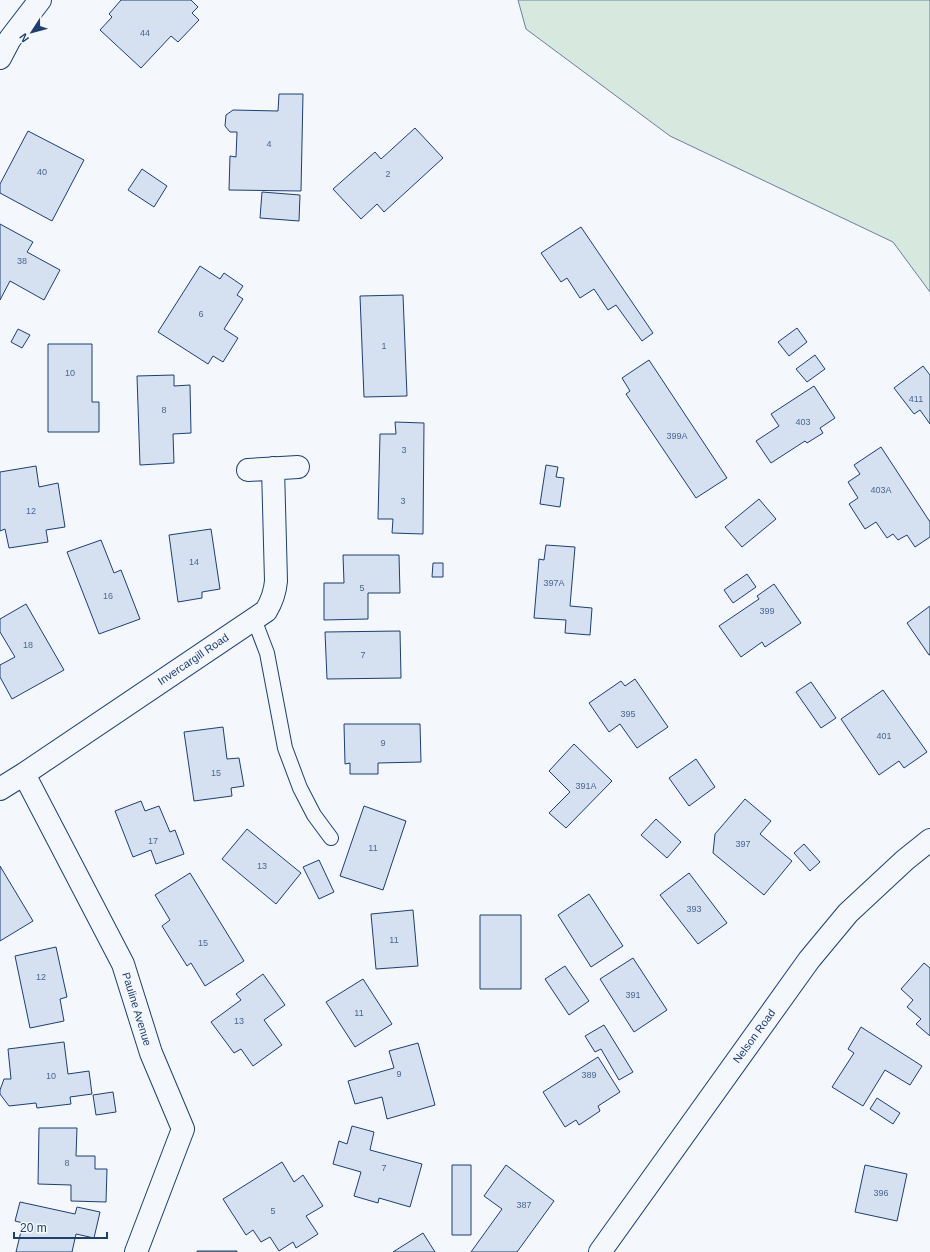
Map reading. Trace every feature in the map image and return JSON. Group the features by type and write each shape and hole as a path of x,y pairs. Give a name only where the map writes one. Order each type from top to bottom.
{"street":[{"path":"0,58 10,39 40,0"},
{"path":"248,470 298,467"},
{"name":"Invercargill Road","path":"0,789 266,611 276,590 273,468"},
{"name":"Pauline Avenue","path":"24,774 123,964 151,1053 184,1129 136,1252"},
{"name":"Nelson Road","path":"600,1252 809,960 848,913 905,860 930,840"}],"lane":[{"path":"254,619 267,653 285,748 304,795 314,815 331,838"}],"shaded area":[{"path":"518,0 930,0 930,292 893,242 670,136 526,29"}],"building":[{"path":"121,0 191,0 198,7 192,13 199,20 178,42 171,36 141,68 100,30 112,17 109,14"},
{"path":"279,94 303,94 301,191 229,190 230,156 236,157 237,132 230,132 225,126 226,115 233,110 278,111"},
{"path":"415,128 443,158 384,212 377,204 361,219 333,189 375,152 381,159"},
{"path":"28,131 84,160 52,221 0,193 0,184"},
{"path":"142,169 167,186 154,207 128,190"},
{"path":"262,192 300,195 299,221 260,218"},
{"path":"0,224 33,242 27,252 60,270 44,300 10,281 0,300"},
{"path":"581,227 653,333 642,341 616,305 608,310 594,289 580,298 567,278 561,282 541,253"},
{"path":"200,266 220,279 224,273 243,286 237,295 243,299 224,329 238,338 223,362 213,356 208,364 158,332"},
{"path":"403,295 407,396 364,397 360,296"},
{"path":"797,328 807,342 789,356 778,342"},
{"path":"18,329 30,335 22,348 11,342"},
{"path":"48,344 92,344 92,402 99,402 99,432 48,432"},
{"path":"815,355 825,369 807,382 796,369"},
{"path":"649,360 727,478 696,498 626,394 630,391 622,378"},
{"path":"923,366 930,375 930,424 920,410 914,414 894,388"},
{"path":"174,375 174,386 190,385 191,433 173,434 174,463 140,465 137,376"},
{"path":"814,386 835,418 820,428 823,433 807,443 805,441 771,463 756,441 779,426 771,414"},
{"path":"395,422 424,423 423,534 392,533 393,519 378,519 380,434 396,434"},
{"path":"881,447 930,522 930,537 915,547 907,535 898,540 893,534 887,538 876,522 865,529 849,504 858,498 848,482 860,474 854,465"},
{"path":"546,465 558,467 556,477 564,478 560,507 540,504"},
{"path":"36,466 39,487 58,483 65,527 46,530 48,542 9,548 5,529 0,531 0,472"},
{"path":"759,499 776,519 742,547 725,527"},
{"path":"211,529 220,589 202,592 202,598 178,602 169,535"},
{"path":"101,540 114,573 121,570 140,619 99,634 67,552"},
{"path":"546,545 575,547 570,606 592,608 590,635 565,633 566,620 534,618 539,559 544,560"},
{"path":"343,555 399,555 400,593 368,593 368,619 324,620 324,583 344,583"},
{"path":"433,563 443,563 443,577 432,577"},
{"path":"747,574 756,587 733,603 724,590"},
{"path":"774,584 801,623 765,647 762,642 741,657 719,626 759,599 757,596"},
{"path":"26,604 64,670 12,699 0,677 0,665 15,657 0,632 0,619"},
{"path":"930,606 930,655 929,655 907,623"},
{"path":"400,631 401,678 327,679 325,632"},
{"path":"635,679 668,727 637,748 620,724 609,732 589,703 621,681 625,686"},
{"path":"811,682 836,718 821,728 796,692"},
{"path":"883,690 927,752 904,768 899,761 879,775 841,719"},
{"path":"344,724 420,724 421,762 378,763 378,774 350,774 350,763 345,764"},
{"path":"223,727 227,759 239,758 244,786 231,788 232,796 194,801 184,732"},
{"path":"574,744 612,781 566,828 549,813 570,792 549,771"},
{"path":"696,759 715,787 689,806 669,778"},
{"path":"745,799 771,821 760,834 792,861 764,895 713,853 715,834"},
{"path":"141,801 145,811 159,806 170,832 175,830 184,854 156,864 151,850 133,857 115,811"},
{"path":"364,806 406,821 383,890 340,876"},
{"path":"656,819 681,842 667,858 641,835"},
{"path":"247,829 301,873 276,904 222,859"},
{"path":"804,844 820,862 810,871 794,853"},
{"path":"319,860 334,892 319,899 303,867"},
{"path":"0,866 33,921 0,941"},
{"path":"190,873 244,961 205,986 191,963 187,966 162,926 170,920 155,895"},
{"path":"689,873 727,923 698,944 660,895"},
{"path":"589,894 623,946 591,967 558,915"},
{"path":"413,910 418,966 376,969 371,914"},
{"path":"480,915 521,915 521,989 480,989"},
{"path":"56,947 67,997 60,999 64,1021 30,1028 15,956"},
{"path":"633,958 667,1010 634,1032 600,979"},
{"path":"924,963 930,968 930,1036 916,1024 921,1019 907,1007 913,1000 901,989"},
{"path":"565,966 589,1001 569,1015 545,979"},
{"path":"263,974 285,1005 264,1020 282,1045 253,1066 241,1049 234,1053 211,1022 241,1000 236,994"},
{"path":"363,979 392,1024 355,1047 326,1002"},
{"path":"604,1025 633,1072 619,1080 601,1049 595,1052 585,1036"},
{"path":"861,1027 922,1066 910,1085 885,1070 863,1106 832,1087 854,1053 848,1049"},
{"path":"64,1042 68,1074 89,1071 92,1094 70,1097 71,1104 37,1108 36,1103 9,1106 0,1094 4,1079 11,1079 8,1049"},
{"path":"418,1043 435,1105 387,1119 382,1097 355,1104 348,1081 394,1068 389,1051"},
{"path":"598,1057 620,1092 598,1106 600,1111 579,1125 576,1120 565,1127 543,1092"},
{"path":"113,1092 116,1112 96,1115 93,1095"},
{"path":"877,1098 900,1113 893,1124 870,1109"},
{"path":"352,1126 374,1132 370,1150 422,1164 410,1207 379,1198 378,1203 354,1196 361,1172 333,1164 339,1141 347,1144"},
{"path":"39,1128 77,1128 76,1156 95,1156 95,1169 107,1169 106,1202 71,1201 71,1185 38,1184"},
{"path":"282,1162 294,1182 303,1175 323,1206 306,1216 318,1234 296,1248 293,1242 279,1251 270,1237 261,1242 253,1230 246,1235 223,1199"},
{"path":"452,1165 471,1165 471,1235 452,1235"},
{"path":"506,1165 554,1201 517,1252 471,1252 502,1209 484,1196"},
{"path":"865,1165 907,1174 897,1221 855,1212"},
{"path":"20,1202 75,1214 77,1207 100,1212 94,1238 76,1234 72,1252 16,1252 23,1223 15,1221"},
{"path":"423,1233 435,1252 393,1252"},
{"path":"237,1251 237,1252 197,1252"}]}
